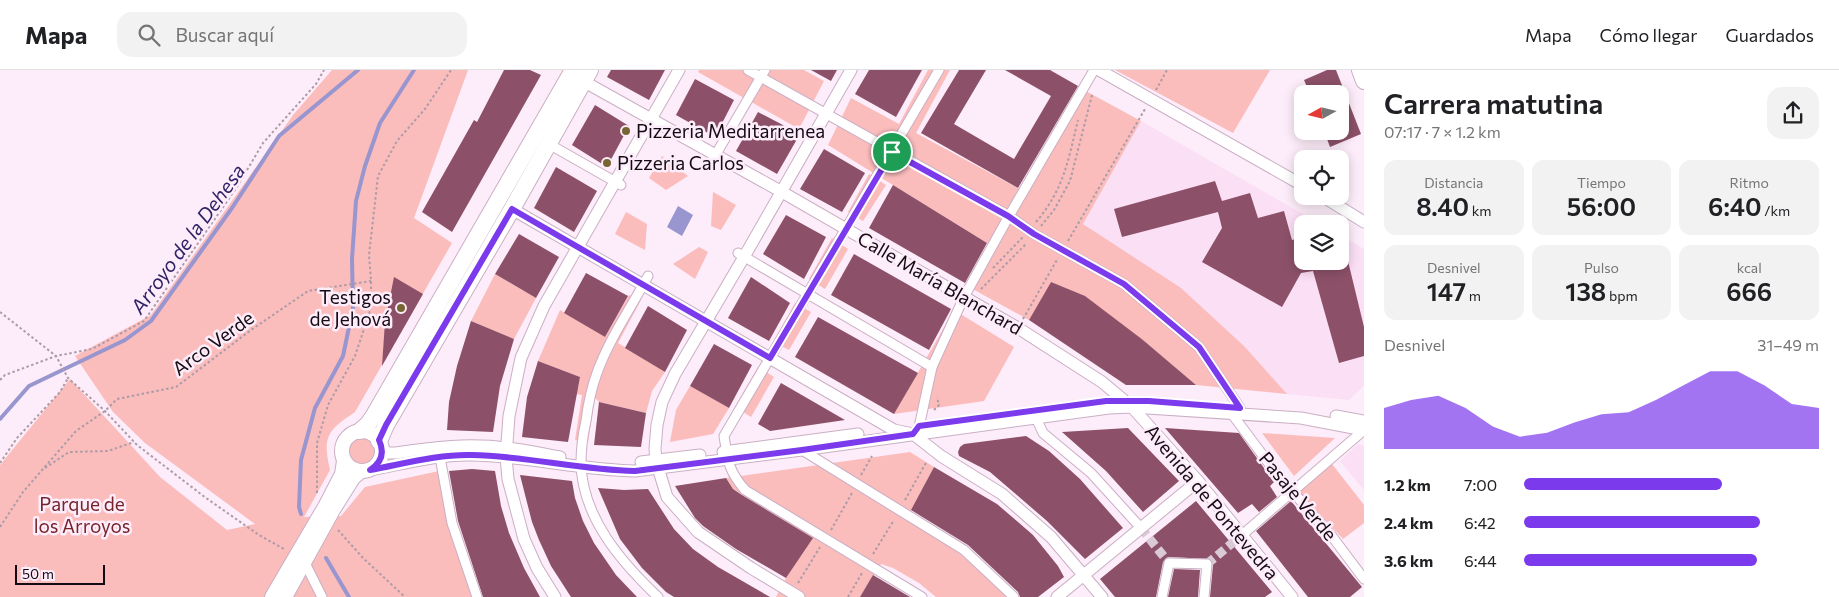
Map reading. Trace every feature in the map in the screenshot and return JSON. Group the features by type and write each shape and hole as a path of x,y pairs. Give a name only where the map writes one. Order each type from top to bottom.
{"main road":[{"path":"1360,70 1364,81"},
{"path":"360,431 373,417 582,74"},
{"path":"381,445 386,425 512,209 542,140"}],"street":[{"path":"554,597 537,568 524,538 508,479 506,452 510,416 521,358 544,306 618,184 679,70"},
{"name":"Pasaje Verde","path":"748,70 763,74 826,114 1008,216 1032,232 1124,284 1199,347 1236,411 1276,473 1331,535 1364,579"},
{"path":"796,595 751,568 698,532 667,497 657,464 655,449 657,425 662,402 675,374 707,322 741,255 782,192 851,70"},
{"path":"922,597 745,490 733,476 724,436 939,70"},
{"path":"916,430 932,367 964,297 1008,216 1094,70"},
{"path":"1099,70 1294,180"},
{"name":"Calle María Blanchard","path":"582,74 714,158 782,192 1018,328 1102,382 1128,404"},
{"path":"714,158 763,74"},
{"path":"542,140 618,184"},
{"path":"1338,205 1361,218"},
{"path":"512,209 578,248 646,281 707,322 894,430"},
{"path":"741,255 932,367"},
{"path":"646,281 606,352 596,374 589,400 581,464 587,496 595,519 612,546 637,577 658,597"},
{"path":"727,455 802,450 916,430 1106,401 1301,418 1364,430"},
{"path":"285,597 300,559 342,474 344,461 342,448 344,442 354,432 371,433 389,453 467,446 619,470 894,430 916,430 1036,418 1128,404"},
{"name":"Avenida de Pontevedra","path":"1128,404 1198,481 1242,535 1285,595"},
{"path":"1236,411 1299,411 1364,421"},
{"path":"1036,418 1043,433 1091,473 1141,528"},
{"path":"916,430 933,450 1002,494 1051,537 1102,597"},
{"path":"1242,535 1364,430"},
{"path":"272,597 354,478 379,462 381,445"},
{"path":"802,450 964,550 1014,597"},
{"path":"344,461 351,468 365,471 440,457 506,452"},
{"path":"440,457 452,523 477,597"},
{"path":"1057,597 1198,481"},
{"path":"300,559 322,597"},
{"path":"1162,597 1169,563 1207,564 1204,597"}],"path":[{"path":"0,380 6,375 56,356 92,349 144,321 237,187 263,143 316,84 324,70"},
{"name":"Arco Verde","path":"0,527 23,492 76,432 106,411 116,399 176,387 251,330 308,291 371,281 369,255 378,176 397,141 426,109 451,70"},
{"path":"1018,328 1167,70"},
{"path":"991,270 1054,210 1070,181 1092,94"},
{"path":"964,297 982,288 1032,232 1048,208 1064,179 1079,117"},
{"path":"0,312 56,356 68,378 106,411 135,442 206,498 259,535 300,559"},
{"path":"0,463 17,438 60,392 68,378"},
{"path":"916,430 939,404 936,394"},
{"path":"41,471 69,452 108,451 135,442"},
{"path":"848,597 933,450"},
{"path":"796,595 872,456"}],"shaded area":[{"path":"1141,121 1304,215 1294,215 1294,270 1349,270 1349,240 1364,249 1364,385 1349,400 1287,394 1245,347 1083,223"},
{"path":"678,206 693,215 682,236 667,227"},
{"path":"1358,444 1364,446 1364,490 1340,461"}],"green space":[{"name":"Parque de los Arroyos","path":"332,70 468,70 414,218 452,243 355,412 333,429 329,435 327,449 330,470 304,517 341,516 365,487 439,471 450,529 473,597 0,597 0,465 70,379 160,477 227,530 255,524 145,443 113,412 75,356 151,315 293,115"},
{"path":"699,70 804,70 824,81 799,129 698,72"},
{"path":"928,70 950,70 916,133 1023,191 1082,89 1141,121 1083,224 1181,288 1245,347 1287,394 1196,385 1143,340 1051,282 1029,320 969,287 992,246 828,145 851,98 899,124"},
{"path":"1115,70 1270,70 1233,133"},
{"path":"662,156 688,176 666,190 649,178"},
{"path":"869,174 886,185 863,221 848,212"},
{"path":"713,192 736,205 721,230 711,226"},
{"path":"626,212 647,224 645,250 615,234"},
{"path":"832,238 848,249 825,289 809,279"},
{"path":"699,247 708,252 695,279 673,264"},
{"path":"495,274 536,298 514,339 471,321"},
{"path":"629,295 641,300 618,343 665,372 652,391 646,413 599,402 595,398 588,442 575,440 582,395 576,394 580,377 538,361 560,310 605,337"},
{"path":"795,303 811,312 789,350 773,342"},
{"path":"954,310 1014,347 984,401 894,414"},
{"path":"758,367 774,377 751,417 735,407"},
{"path":"690,386 729,408 713,434 670,442 676,410"},
{"path":"1262,433 1335,438 1294,476"},
{"path":"362,437 372,441 376,451 372,461 362,465 352,461 348,451 352,441"},
{"path":"910,452 934,467 911,511 900,514 945,541 1007,597 936,597 919,583 893,568 881,564 860,597 776,597 812,538 733,489 726,478"},
{"path":"1332,464 1364,505 1364,523 1343,539 1296,489"}],"building":[{"path":"504,70 530,70 541,75 452,232 422,212 474,120 477,122"},
{"path":"611,70 665,70 649,100 607,77"},
{"path":"811,70 837,70 831,81"},
{"path":"869,70 922,70 896,117 855,94"},
{"path":"959,70 986,70 954,124 1014,159 1051,96 1005,70 1050,70 1078,86 1018,188 921,133"},
{"path":"1327,70 1336,70 1342,85 1306,85 1304,80"},
{"path":"695,79 734,100 715,137 676,115"},
{"path":"1349,103 1361,134 1349,139"},
{"path":"595,105 629,126 607,167 572,145"},
{"path":"758,112 800,134 777,174 736,151"},
{"path":"1327,140 1347,140 1330,147"},
{"path":"824,149 865,173 842,212 800,189"},
{"path":"556,167 597,191 574,232 534,208"},
{"path":"1215,181 1222,201 1250,193 1258,218 1284,211 1292,240 1294,239 1294,270 1349,270 1349,265 1364,327 1364,356 1339,363 1313,271 1301,273 1282,307 1202,262 1222,228 1218,212 1122,237 1114,209"},
{"path":"893,185 987,243 965,283 869,228"},
{"path":"786,215 826,237 804,279 763,254"},
{"path":"519,234 559,257 536,298 495,274"},
{"path":"854,254 951,309 929,350 831,295"},
{"path":"586,273 628,296 605,337 564,313"},
{"name":"Testigos de Jehová","path":"394,277 423,294 382,366 385,322"},
{"path":"751,277 790,303 769,341 728,318"},
{"path":"1051,282 1085,296 1143,340 1196,385 1126,385 1029,320"},
{"path":"648,306 687,330 665,372 625,348"},
{"path":"818,317 918,373 894,414 795,357"},
{"path":"471,321 514,339 500,386 493,432 447,430 449,402 457,366"},
{"path":"714,344 752,365 729,408 690,386"},
{"path":"538,361 580,377 568,442 522,437 527,397"},
{"path":"781,383 845,420 770,431 758,424"},
{"path":"599,402 646,413 641,447 594,445"},
{"path":"1128,428 1179,481 1143,512 1106,471 1062,432"},
{"path":"1165,428 1239,433 1274,482 1270,486 1277,497 1259,512 1252,504 1238,513"},
{"path":"1026,436 1049,451 1080,479 1123,528 1085,559 1047,521 990,472 959,456 960,447 964,444"},
{"path":"934,467 997,504 1033,535 1058,566 1064,577 1038,597 1020,597 1018,592 968,545 911,510"},
{"path":"472,469 495,471 501,506 509,533 524,568 540,597 483,597 458,521 449,471"},
{"path":"520,475 572,481 575,498 583,521 594,543 616,575 637,597 571,597 551,566 539,540 532,522"},
{"path":"726,478 733,489 813,538 786,578 736,549 703,526 695,518 675,486"},
{"path":"598,488 648,489 674,529 693,549 718,567 770,597 674,597 666,592 642,568 620,539"},
{"path":"1196,501 1272,592 1265,597 1210,597 1213,565 1211,559 1169,557 1163,562 1156,597 1115,597 1100,579"},
{"path":"1291,501 1362,587 1350,597 1308,597 1256,531"},
{"path":"1174,569 1200,570 1198,597 1168,597"},
{"path":"873,575 910,597 860,597"}],"waterway":[{"name":"Arroyo de la Dehesa","path":"0,419 29,386 125,340 151,321 232,208 279,136 358,70"},
{"path":"301,514 299,507 301,460 315,408 343,356 353,308 352,259 356,201 365,166 380,123 414,70"},
{"path":"326,558 349,597"}],"tunnel":[{"path":"1141,528 1169,563"},
{"path":"1207,564 1242,535"}],"place":[{"name":"Pizzeria Meditarrenea","path":"626,131"},
{"name":"Pizzeria Carlos","path":"607,163"},
{"name":"Testigos de Jehová","path":"401,308"}],"route":[{"path":"892,152 1008,216 1034,234 1124,284 1199,347 1240,408 1149,401 1106,401 919,426 913,434 635,471 470,455 419,460 370,470 375,467 382,456 379,440 386,425 512,209 770,358 892,152"}]}
